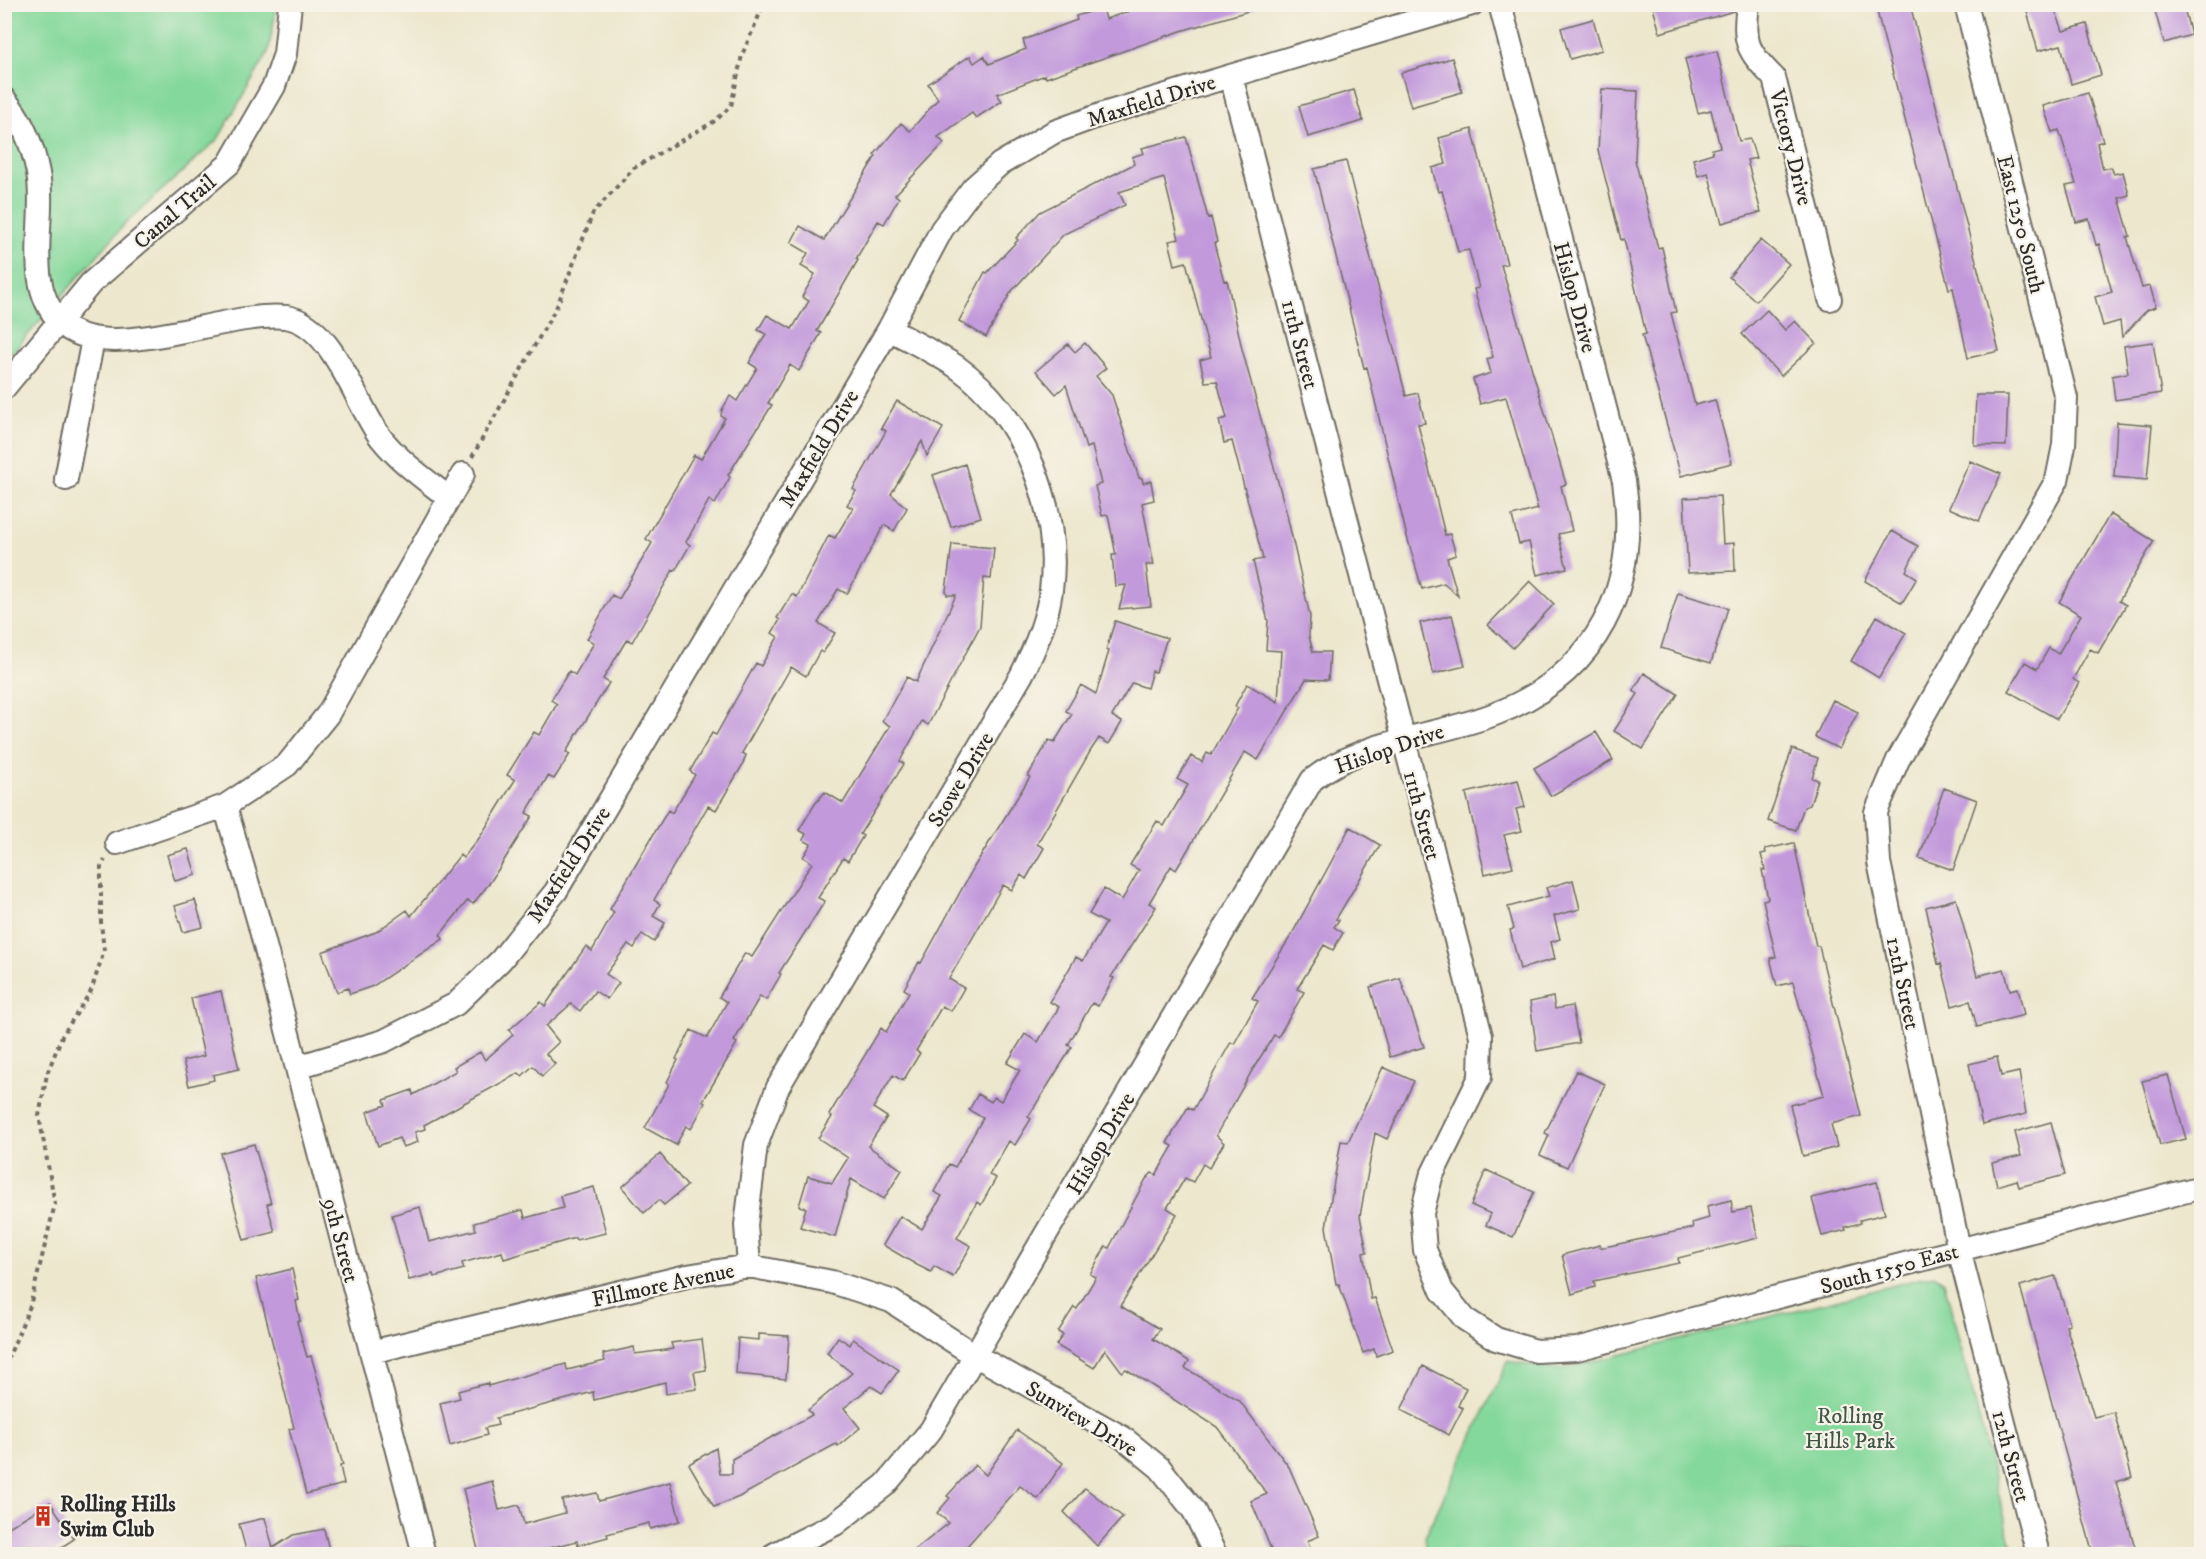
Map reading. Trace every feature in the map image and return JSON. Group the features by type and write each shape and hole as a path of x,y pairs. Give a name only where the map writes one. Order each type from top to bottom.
{"street":[{"name":"Canal Trail","path":"4,388 91,283 229,164 274,86 285,54 290,4"},
{"name":"Maxfield Drive","path":"297,1067 384,1041 456,1004 501,960 556,891 889,328 942,229 974,188 1000,164 1063,129 1472,4"},
{"name":"Hislop Drive","path":"775,1554 835,1524 885,1485 931,1430 1312,780 1328,767 1352,756 1494,715 1545,690 1586,650 1617,597 1625,568 1629,514 1624,481 1500,4"},
{"name":"Victory Drive","path":"1748,4 1745,43 1752,55 1774,78 1830,299"},
{"name":"East 1250 South","path":"1966,4 2066,398 2064,445"},
{"name":"11th Street","path":"1231,76 1481,1036 1480,1077 1431,1177 1422,1213 1425,1251 1442,1291 1465,1319 1496,1338 1536,1351 1577,1349"},
{"path":"4,99 26,133 38,174 39,278 46,303 60,321 76,334 93,339 138,338 257,319 285,317 308,324 327,345 381,437 401,460 449,498"},
{"name":"Stowe Drive","path":"749,1266 746,1225 756,1146 778,1087 1021,676 1037,644 1051,589 1050,529 1043,495 1036,475 1011,427 994,404 957,368 889,328"},
{"path":"66,479 93,339"},
{"name":"12th Street","path":"2038,1554 1959,1250 1879,862 1876,812 1898,760 2057,480 2064,445"},
{"path":"117,843 225,806 287,765 328,714 463,474"},
{"name":"9th Street","path":"225,806 260,927 424,1554"},
{"name":"South 1550 East","path":"1577,1349 2202,1187"},
{"name":"Fillmore Avenue","path":"371,1352 687,1276 749,1266 832,1282 891,1300 976,1356"},
{"name":"Sunview Drive","path":"976,1356 1122,1437 1160,1468 1194,1511 1215,1554"}],"path":[{"path":"463,474 557,306 593,213 634,168 716,121 732,106 742,55 764,4"},
{"path":"4,1368 30,1306 55,1204 39,1116 47,1074 62,1036 91,991 105,951 101,922 101,866 117,843"}],"green space":[{"path":"5,5 277,5 268,53 218,139 125,224 5,361"},
{"name":"Rolling Hills Park","path":"1934,1275 1944,1282 2014,1554 1427,1554 1425,1537 1508,1361 1550,1369 1568,1368"}],"building":[{"path":"1150,4 1254,4 1255,9 1181,31 1046,78 1045,75 997,94 1002,101 976,118 972,113 938,137 944,143 895,195 899,198 884,224 878,221 817,331 821,333 799,371 790,365 768,403 772,405 728,475 730,477 715,504 709,500 686,542 690,545 632,642 627,639 603,679 609,683 566,752 570,754 554,779 548,776 526,813 532,816 491,881 473,904 468,900 440,935 443,939 373,986 350,994 348,988 337,992 322,952 376,932 407,910 411,916 460,855 463,858 480,837 515,780 507,775 534,732 539,735 557,704 551,700 569,671 575,675 594,643 587,639 612,595 619,599 652,543 646,539 694,455 701,459 725,418 721,416 722,410 730,396 737,401 757,368 749,363 766,334 758,330 767,315 792,329 809,301 802,297 815,274 801,266 808,253 791,243 800,226 824,240 876,156 874,155 901,123 910,131 938,99 928,84 970,56 974,63 984,56 989,64 1026,49 1023,40 1077,20 1076,16 1103,8 1106,19"},
{"path":"1652,4 1734,4 1734,11 1660,33"},
{"path":"1875,4 1910,4 1999,351 1968,358 1953,288 1949,289"},
{"path":"2025,4 2053,4 2063,31 2087,24 2101,75 2071,84 2061,45 2038,51"},
{"path":"2153,4 2183,4 2191,35 2164,43"},
{"path":"1593,19 1602,50 1570,59 1561,28"},
{"path":"1717,51 1739,141 1750,139 1756,158 1747,160 1761,212 1722,223 1708,173 1698,176 1693,159 1713,153 1712,149 1720,147 1711,110 1698,113 1685,59"},
{"path":"1452,58 1462,92 1411,107 1401,73"},
{"path":"1602,89 1638,91 1635,160 1658,248 1662,247 1676,312 1671,313 1695,405 1715,400 1732,463 1681,476 1642,335 1646,334 1624,239 1621,240 1598,150"},
{"path":"1354,90 1363,121 1308,137 1299,106"},
{"path":"2088,93 2103,141 2097,143 2103,169 2111,167 2114,174 2123,172 2129,195 2119,198 2130,236 2127,237 2142,288 2150,286 2156,307 2147,310 2122,337 2120,321 2103,326 2095,297 2112,292 2099,244 2096,245 2089,219 2076,222 2066,186 2076,184 2059,130 2052,132 2043,106"},
{"path":"1472,129 1507,264 1501,265 1566,484 1561,486 1572,531 1558,534 1567,568 1537,575 1529,542 1519,544 1512,516 1538,509 1506,397 1480,404 1473,379 1491,373 1487,359 1493,357 1474,289 1479,288 1469,250 1458,252 1442,191 1438,192 1432,168 1446,164 1439,138"},
{"path":"1186,137 1208,218 1211,217 1217,242 1214,243 1224,281 1227,280 1242,349 1287,515 1310,616 1309,636 1313,652 1330,652 1328,680 1306,679 1258,760 1245,752 1176,870 1171,866 1149,903 1156,907 1111,977 1114,978 1098,1006 1092,1003 1068,1045 1072,1047 1028,1117 1031,1119 1015,1145 1009,1141 989,1175 996,1178 981,1205 977,1202 957,1238 971,1246 953,1277 934,1266 931,1272 883,1245 900,1216 922,1229 942,1196 934,1192 949,1164 955,1167 983,1118 969,1110 978,1094 991,1102 994,1097 1001,1101 1020,1070 1007,1063 1025,1034 1038,1042 1059,1007 1050,1002 1076,957 1083,961 1106,923 1089,914 1104,889 1122,900 1139,870 1130,865 1157,821 1164,826 1188,785 1177,779 1191,756 1202,762 1207,753 1211,755 1238,708 1235,706 1247,684 1278,702 1281,651 1266,650 1268,621 1253,561 1263,559 1232,441 1224,443 1219,420 1227,418 1217,381 1205,382 1200,360 1211,357 1186,262 1175,265 1169,241 1179,239 1164,178 1119,192 1125,205 1064,234 1011,292 986,337 959,321 985,272 987,273 1018,240 1016,238 1040,212 1134,164 1132,157 1144,153 1142,148"},
{"path":"1346,161 1406,396 1418,393 1425,423 1418,424 1445,535 1450,534 1456,555 1447,558 1458,596 1444,583 1422,589 1406,533 1367,367 1364,368 1314,169"},
{"path":"1761,240 1789,264 1756,301 1729,277"},
{"path":"1767,310 1785,330 1795,321 1816,343 1781,376 1742,334"},
{"path":"2153,342 2161,393 2115,400 2112,376 2128,373 2124,346"},
{"path":"1085,343 1106,368 1096,376 1112,395 1139,478 1142,478 1143,483 1151,481 1154,500 1142,503 1154,565 1146,565 1151,606 1119,609 1126,585 1115,586 1112,555 1116,555 1108,515 1102,516 1095,486 1101,484 1092,446 1086,448 1066,385 1056,394 1036,371 1068,344 1075,352"},
{"path":"1976,395 2008,395 2006,446 1974,445"},
{"path":"897,401 943,428 927,456 922,441 891,494 907,508 894,531 884,525 847,594 838,589 818,623 835,633 823,653 820,651 806,676 791,667 742,753 746,755 742,766 716,810 708,806 654,900 660,904 653,916 665,923 654,942 642,934 634,948 628,944 606,974 619,983 607,999 595,991 580,1011 571,1004 546,1026 559,1042 546,1054 555,1064 542,1076 533,1066 522,1076 519,1073 424,1125 425,1129 415,1132 418,1142 403,1147 399,1138 378,1146 367,1112 386,1105 384,1100 412,1090 413,1095 456,1071 454,1067 480,1052 485,1060 513,1035 509,1030 541,1002 545,1006 586,946 592,951 614,912 610,909 652,837 668,810 672,813 695,775 690,771 712,733 716,735 756,663 761,666 778,637 772,633 780,620 777,618 792,594 797,597 829,535 835,538 853,508 847,505 856,491 853,489 886,431 881,428"},
{"path":"2117,422 2152,425 2147,480 2114,477"},
{"path":"1970,461 2001,474 1979,521 1949,508"},
{"path":"965,464 981,517 951,527 933,475"},
{"path":"1720,496 1723,544 1734,543 1735,571 1688,573 1684,498"},
{"path":"2110,514 2154,541 2119,601 2126,605 2098,653 2090,649 2073,679 2079,683 2057,719 2008,691 2025,662 2037,669 2049,648 2058,654 2081,615 2059,602"},
{"path":"1892,531 1918,546 1906,571 1917,578 1902,603 1865,581"},
{"path":"952,544 994,548 991,579 984,578 980,626 928,725 922,721 900,761 904,764 860,834 863,836 848,861 843,858 818,898 825,901 779,973 781,974 766,1000 760,996 734,1041 737,1043 703,1101 705,1103 691,1129 686,1126 676,1145 645,1128 669,1084 667,1082 678,1060 676,1059 691,1030 707,1038 727,1002 719,997 745,953 752,957 812,863 803,857 811,844 803,840 806,834 799,830 815,804 825,792 843,803 890,726 882,721 907,677 916,682 956,595 947,595 946,591"},
{"path":"1530,581 1554,604 1513,648 1488,625"},
{"path":"1678,593 1728,608 1711,663 1661,648"},
{"path":"1452,615 1465,666 1433,674 1420,623"},
{"path":"1877,616 1906,633 1879,678 1851,661"},
{"path":"1115,621 1167,638 1156,672 1152,671 1147,688 1132,683 1112,716 1122,722 1109,744 1099,738 1091,750 1037,844 1044,848 1026,879 1021,875 1012,890 1003,885 949,979 964,988 951,1011 942,1006 916,1051 920,1053 903,1081 893,1075 873,1108 887,1117 868,1146 902,1170 884,1199 851,1179 835,1237 800,1227 806,1208 799,1206 808,1176 832,1183 848,1158 818,1138 832,1117 829,1115 881,1028 886,1032 909,992 904,989 919,962 921,963 974,867 1030,777 1028,776 1049,740 1054,743 1072,714 1066,711 1081,685 1096,694"},
{"path":"1644,673 1678,694 1643,749 1614,731 1638,694 1633,691"},
{"path":"1833,700 1858,712 1839,749 1815,737"},
{"path":"1596,732 1613,760 1551,796 1534,768"},
{"path":"1792,749 1818,758 1812,778 1818,780 1810,805 1804,807 1796,830 1768,821"},
{"path":"1518,780 1525,807 1516,809 1522,831 1504,835 1513,867 1485,874 1466,793"},
{"path":"1944,788 1977,800 1953,870 1919,858"},
{"path":"1350,827 1380,845 1336,919 1339,920 1334,927 1343,933 1333,950 1324,945 1297,989 1304,992 1278,1037 1274,1035 1253,1069 1216,1135 1224,1143 1209,1168 1203,1164 1193,1182 1185,1178 1167,1208 1177,1214 1120,1306 1160,1329 1153,1339 1189,1361 1185,1368 1239,1400 1289,1467 1319,1536 1307,1541 1313,1554 1273,1554 1251,1501 1267,1494 1217,1427 1126,1369 1122,1372 1105,1349 1094,1368 1056,1345 1063,1335 1058,1332 1074,1307 1077,1309 1096,1277 1090,1274 1106,1246 1109,1248 1146,1179 1152,1173 1156,1175 1173,1146 1167,1143 1188,1107 1193,1110 1231,1042 1234,1044 1258,1001 1252,998 1292,934"},
{"path":"1794,843 1816,946 1819,946 1861,1116 1831,1124 1837,1147 1803,1156 1790,1105 1824,1096 1793,982 1777,986 1770,958 1776,957 1763,900 1768,899 1761,854 1766,853 1765,849"},
{"path":"188,849 196,875 175,881 167,855"},
{"path":"1573,880 1580,909 1554,916 1560,939 1551,942 1555,959 1520,969 1510,930 1514,929 1508,907 1549,896 1546,888"},
{"path":"1956,899 1977,976 2004,969 2010,990 2018,988 2024,1015 1977,1027 1970,1001 1952,1006 1941,963 1938,964 1926,907"},
{"path":"195,900 203,927 183,932 175,906"},
{"path":"1400,978 1424,1047 1390,1057 1370,987"},
{"path":"221,991 239,1069 213,1075 214,1080 189,1086 183,1061 204,1056 191,998"},
{"path":"1553,997 1555,1009 1572,1006 1579,1043 1537,1051 1530,1002"},
{"path":"1997,1057 2001,1076 2019,1072 2026,1114 1982,1125 1969,1064"},
{"path":"1383,1067 1414,1081 1387,1139 1375,1133 1360,1216 1367,1252 1363,1253 1371,1299 1375,1298 1393,1350 1376,1356 1374,1349 1363,1353 1339,1284 1336,1284 1326,1227 1341,1141 1348,1142"},
{"path":"1576,1071 1605,1084 1567,1167 1540,1155 1549,1135 1545,1133"},
{"path":"2168,1075 2186,1139 2160,1145 2142,1081"},
{"path":"2051,1122 2065,1175 2019,1187 2017,1180 1997,1186 1992,1163 2021,1156 2015,1132"},
{"path":"254,1144 271,1203 267,1204 275,1232 244,1240 220,1153"},
{"path":"660,1154 687,1186 664,1205 659,1200 644,1213 622,1187"},
{"path":"1486,1170 1534,1192 1513,1237 1486,1225 1491,1214 1471,1205"},
{"path":"1877,1182 1885,1214 1860,1220 1861,1223 1845,1227 1846,1230 1822,1236 1812,1198"},
{"path":"594,1187 606,1233 576,1240 575,1238 504,1259 502,1252 462,1263 464,1269 434,1277 433,1274 409,1280 392,1215 420,1207 429,1242 476,1230 474,1223 523,1210 525,1218 563,1208 560,1196"},
{"path":"1731,1200 1733,1212 1751,1208 1758,1238 1678,1258 1679,1263 1594,1281 1595,1287 1572,1294 1562,1255 1600,1245 1600,1248 1693,1228 1692,1223 1709,1218 1707,1206"},
{"path":"292,1269 299,1300 296,1301 300,1321 297,1322 307,1357 311,1356 343,1465 340,1466 344,1484 306,1494 289,1429 294,1428 256,1278"},
{"path":"2055,1276 2070,1325 2066,1326 2094,1417 2114,1412 2132,1477 2116,1482 2137,1554 2093,1554 2020,1286"},
{"path":"759,1334 789,1336 786,1379 736,1374 738,1338 759,1340"},
{"path":"838,1337 850,1345 853,1339 899,1370 882,1393 871,1386 844,1408 860,1428 838,1446 836,1444 739,1497 714,1507 689,1464 716,1448 720,1474 732,1474 732,1459 812,1415 808,1410 852,1373 827,1353"},
{"path":"702,1339 706,1370 694,1372 697,1389 666,1394 665,1382 594,1400 593,1392 496,1418 498,1425 485,1428 487,1435 450,1446 440,1403 460,1398 458,1391 488,1383 488,1386 566,1364 567,1370 605,1361 603,1354 634,1347 635,1354 673,1349 671,1343"},
{"path":"1423,1366 1466,1388 1458,1406 1463,1408 1449,1435 1401,1410"},
{"path":"1017,1430 1063,1463 1038,1499 1020,1486 960,1554 910,1554 949,1523 937,1513 950,1498 947,1496 975,1465 986,1475"},
{"path":"492,1481 499,1510 519,1505 524,1524 565,1513 562,1500 597,1493 599,1501 670,1482 680,1521 650,1529 649,1523 607,1534 608,1537 578,1545 577,1541 526,1554 479,1554 463,1489"},
{"path":"1085,1488 1123,1517 1097,1546 1064,1512"},
{"name":"Rolling Hills Swim Club","path":"50,1502 74,1539 51,1554 4,1554 4,1530"},
{"path":"265,1518 273,1548 293,1535 324,1529 330,1554 247,1554 239,1524"}],"place":[{"name":"Rolling Hills Swim Club","path":"43,1516"}]}
